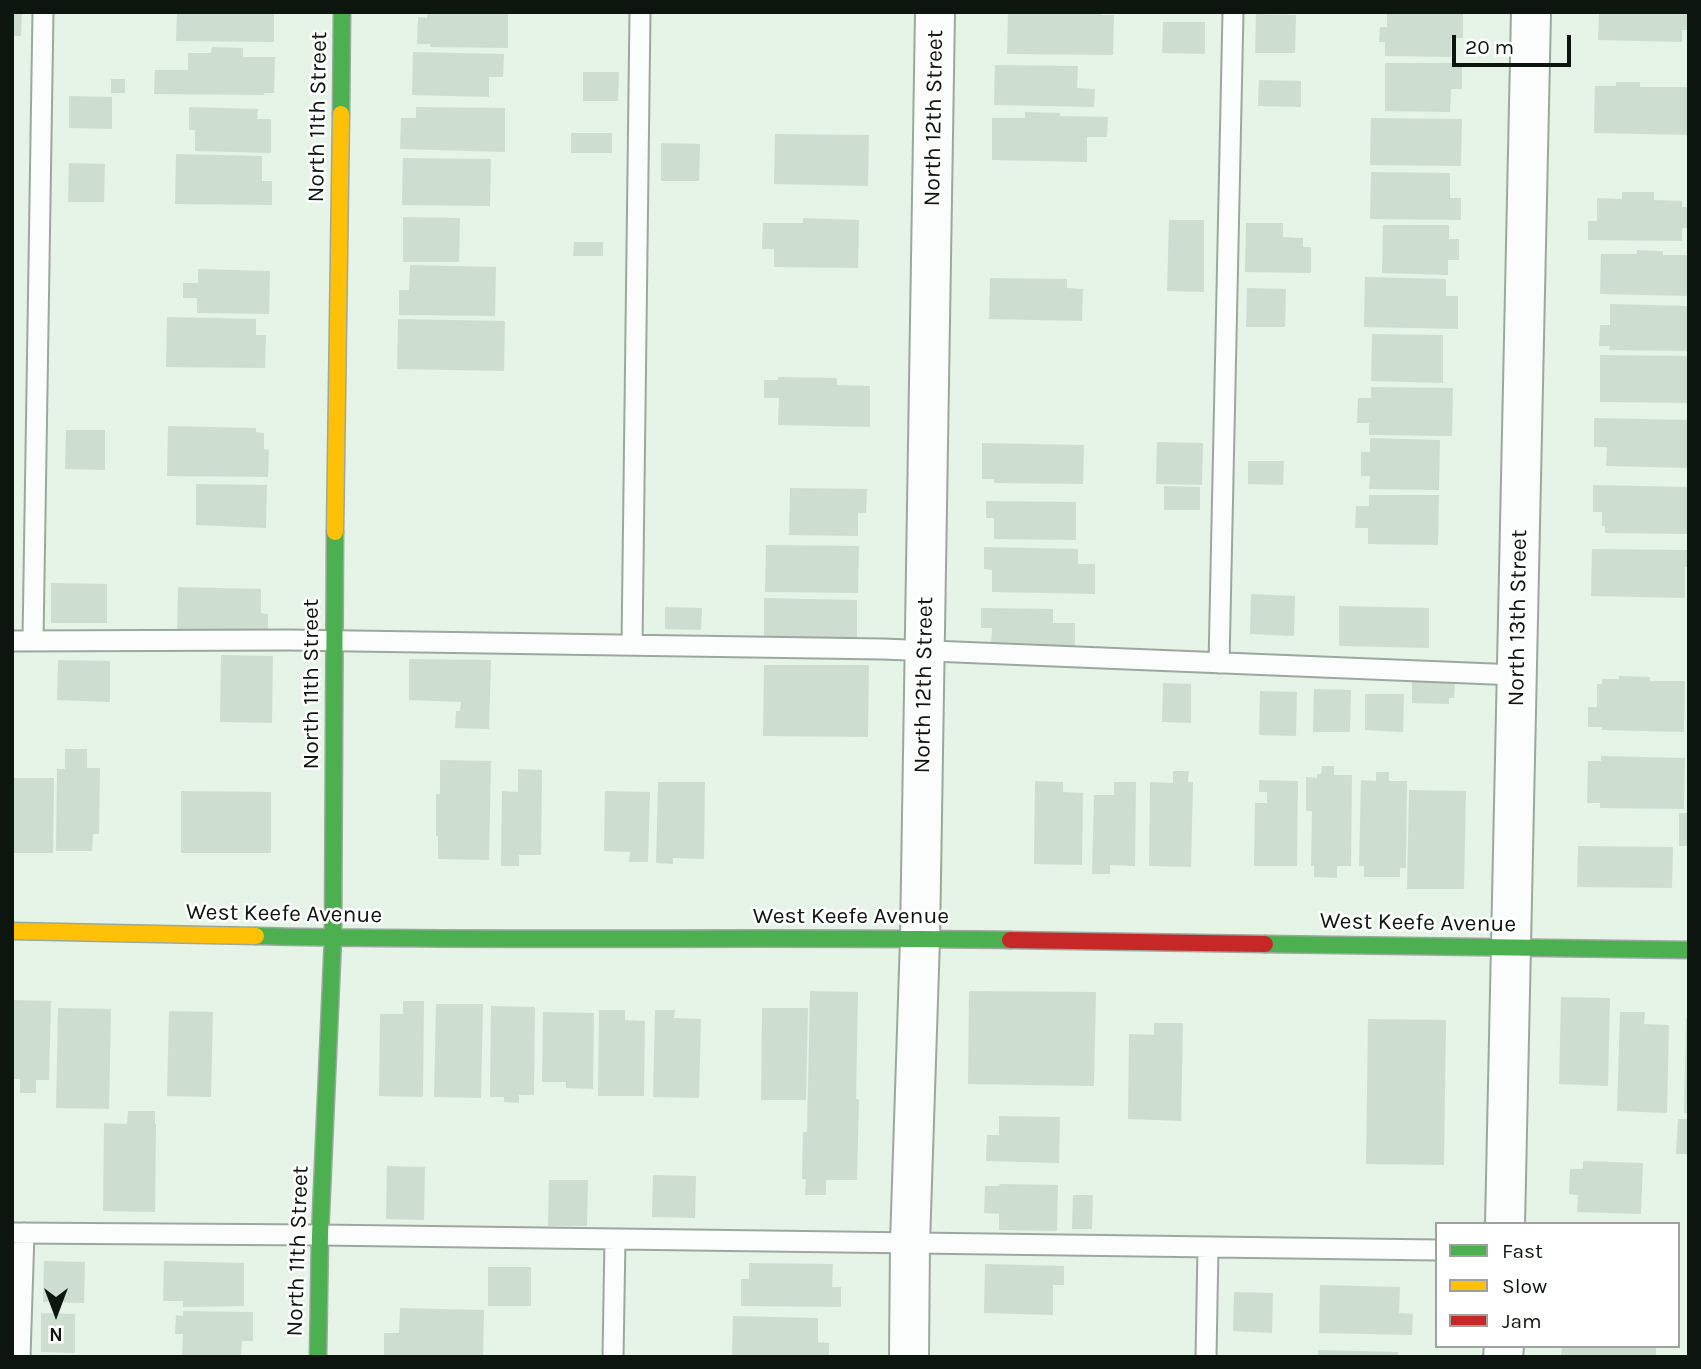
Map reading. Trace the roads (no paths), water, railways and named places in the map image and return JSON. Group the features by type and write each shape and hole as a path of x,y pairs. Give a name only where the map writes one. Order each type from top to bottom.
{"street":[{"name":"North 11th Street","path":"318,1357 320,1235 333,938 333,641 342,12"},
{"name":"North 12th Street","path":"909,1357 920,939 935,12"},
{"name":"North 13th Street","path":"1505,1222 1531,12"},
{"name":"West Keefe Avenue","path":"12,932 333,938 920,939 1689,950"}],"lane":[{"path":"33,640 43,12"},
{"path":"632,645 640,12"},
{"path":"1219,663 1233,12"},
{"path":"12,640 288,640 925,650 1517,675"},
{"path":"20,1357 18,1233 1435,1250"},
{"path":"613,1357 615,1239"},
{"path":"1206,1357 1208,1247"}]}
